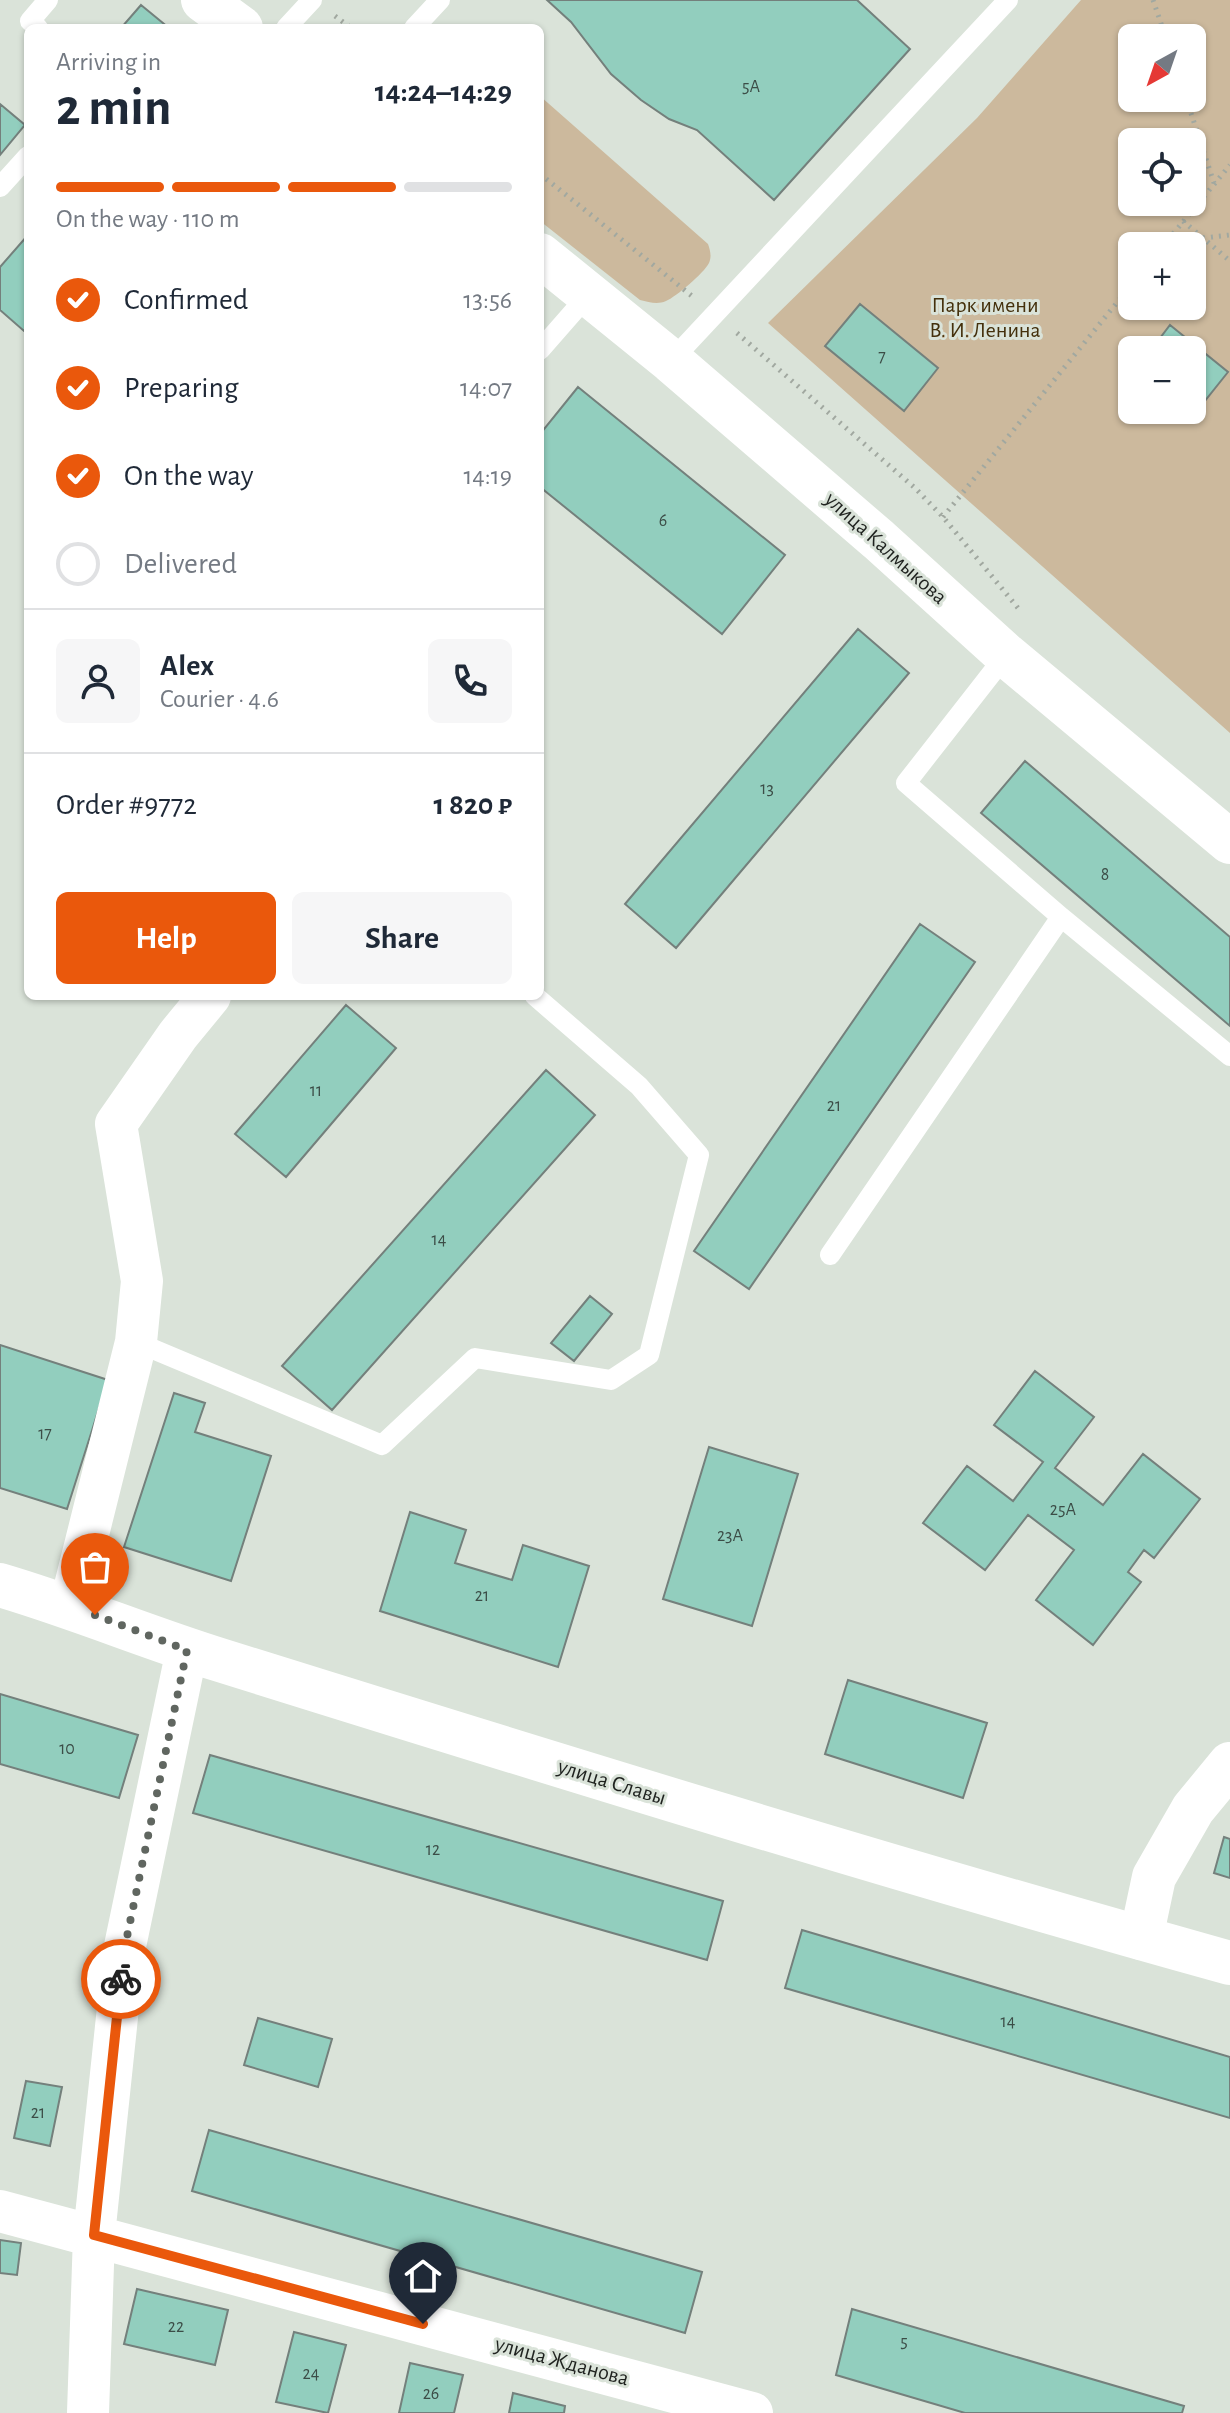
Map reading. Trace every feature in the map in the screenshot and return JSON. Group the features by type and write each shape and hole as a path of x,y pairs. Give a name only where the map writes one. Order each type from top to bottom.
{"main road":[{"path":"203,0 236,24"},
{"name":"улица Калмыкова","path":"544,258 671,361 879,540 1006,655 1230,842"},
{"name":"улица Славы","path":"0,1585 70,1606 187,1650 613,1782 1230,1963"},
{"path":"1141,1938 1154,1877 1193,1809 1230,1764"}],"street":[{"path":"70,1606 136,1342 142,1281 116,1124 178,1035 207,1000"},
{"path":"88,2413 94,2235 124,1951 187,1650"},
{"name":"улица Жданова","path":"0,2211 752,2413"}],"lane":[{"path":"33,24 30,21 48,0"},
{"path":"290,24 312,0"},
{"path":"418,24 440,0"},
{"path":"671,361 1008,0"},
{"path":"0,187 24,160"},
{"path":"544,345 589,294"},
{"path":"1006,655 906,783 1061,917 1230,1056"},
{"path":"830,1255 1061,917"},
{"path":"136,1342 382,1445 475,1358 611,1380 649,1355 699,1155 639,1086 540,1000"}],"path":[{"path":"1153,0 1161,24"},
{"path":"1191,112 1214,184"},
{"path":"1174,232 1230,165"},
{"path":"544,177 714,313 915,488 1024,615"},
{"path":"1183,221 1196,232"},
{"path":"1206,238 1230,235"},
{"path":"1206,241 1230,261"},
{"path":"943,517 1118,301"}],"green space":[{"name":"Парк имени В. И. Ленина","path":"1081,0 1230,0 1230,733 768,323 977,118"},
{"path":"544,100 708,244 709,263 671,299 656,303 640,300 544,224"}],"building":[{"path":"547,0 857,0 910,49 774,200 697,130 669,119 611,74 571,22"},
{"path":"141,5 164,24 124,24"},
{"path":"0,104 24,126 0,155"},
{"path":"24,240 24,331 0,310 0,267"},
{"path":"860,304 938,368 904,411 825,346"},
{"path":"1170,325 1184,336 1162,336"},
{"path":"1206,354 1228,372 1206,400"},
{"path":"578,387 785,555 722,634 544,490 544,429"},
{"path":"858,629 909,673 676,948 625,904"},
{"path":"1025,761 1230,937 1230,1026 981,813"},
{"path":"920,924 975,962 749,1289 694,1251"},
{"path":"346,1005 396,1048 286,1177 235,1134"},
{"path":"546,1070 595,1115 332,1410 282,1366"},
{"path":"590,1296 612,1314 574,1361 551,1343"},
{"path":"0,1345 108,1380 67,1509 0,1488"},
{"path":"1035,1371 1094,1417 1055,1468 1103,1505 1143,1454 1200,1499 1154,1558 1144,1550 1128,1572 1141,1582 1093,1645 1036,1600 1074,1550 1028,1515 985,1570 923,1523 967,1466 1013,1501 1043,1462 994,1425"},
{"path":"174,1393 205,1403 195,1432 271,1456 231,1581 124,1547"},
{"path":"709,1447 798,1474 752,1626 663,1599"},
{"path":"410,1512 466,1530 455,1563 512,1580 523,1545 589,1566 558,1667 380,1611"},
{"path":"848,1680 987,1723 963,1798 825,1754"},
{"path":"0,1694 138,1735 119,1798 0,1764"},
{"path":"210,1755 723,1901 707,1960 193,1813"},
{"path":"1224,1837 1230,1839 1230,1878 1214,1873"},
{"path":"802,1930 1230,2057 1230,2118 785,1988"},
{"path":"258,2018 332,2039 318,2087 244,2065"},
{"path":"26,2081 62,2087 50,2146 14,2138"},
{"path":"209,2130 702,2272 685,2333 192,2191"},
{"path":"0,2240 21,2243 17,2275 0,2273"},
{"path":"137,2289 228,2310 215,2365 124,2344"},
{"path":"852,2309 1184,2406 1182,2413 965,2413 836,2375"},
{"path":"294,2332 346,2345 328,2413 276,2402"},
{"path":"410,2363 463,2375 454,2413 399,2413"},
{"path":"513,2393 565,2406 564,2413 509,2413"}],"way so far":[{"path":"95,1615 187,1650 124,1951 121,1979"}],"route":[{"path":"121,1979 94,2235 423,2324"}]}
